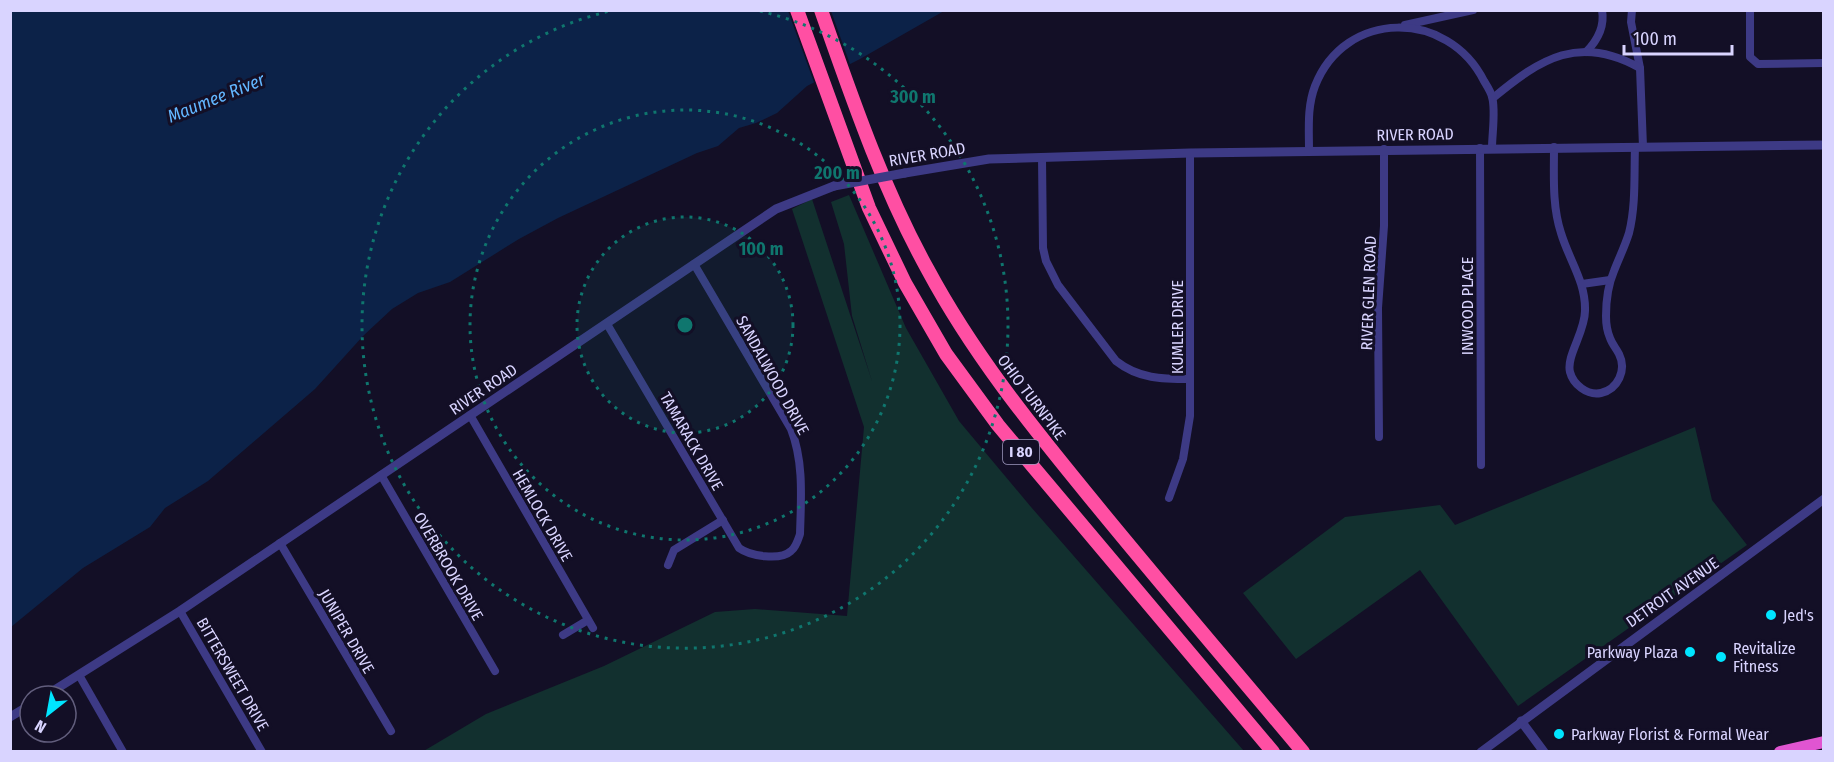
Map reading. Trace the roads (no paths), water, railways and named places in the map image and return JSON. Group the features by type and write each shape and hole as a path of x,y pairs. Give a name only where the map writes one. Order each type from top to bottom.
{"highway":[{"name":"I 80","path":"797,10 869,208 905,284 946,354 998,425 1273,752"},
{"name":"OHIO TURNPIKE","path":"821,10 853,99 894,198 927,269 966,335 1016,406 1303,752"},
{"path":"1780,752 1824,742"}],"street":[{"path":"1309,150 1311,98 1322,72 1330,61 1353,41 1372,32 1473,10"},
{"path":"1586,52 1601,31 1602,10"},
{"path":"1554,147 1557,217 1563,240 1582,284 1585,297 1584,320 1572,354 1570,369 1578,386 1596,394 1613,387 1621,376 1622,369 1619,354 1611,341 1606,323 1610,280 1628,236 1632,218 1639,147 1640,68 1631,22 1632,10"},
{"path":"1750,10 1750,57 1758,64 1824,63"},
{"path":"1401,26 1430,32 1459,48 1476,67 1493,98 1492,148"},
{"path":"1493,98 1519,77 1558,57 1595,51 1617,56 1640,68"},
{"name":"RIVER ROAD","path":"64,684 180,610 776,209 834,186 989,159 1309,150 1824,145"},
{"name":"INWOOD PLACE","path":"1480,148 1481,465"},
{"name":"RIVER GLEN ROAD","path":"1379,437 1378,308 1384,226 1384,149"},
{"name":"KUMLER DRIVE","path":"1169,498 1183,459 1190,416 1190,153"},
{"path":"1042,158 1043,248 1050,271 1058,285 1116,361 1123,366 1135,373 1152,378 1190,379"},
{"name":"SANDALWOOD DRIVE","path":"694,264 791,429 798,446 800,534 790,552 779,556 766,556"},
{"path":"1582,284 1610,280"},
{"name":"TAMARACK DRIVE","path":"607,324 739,548 746,553 766,556"},
{"name":"HEMLOCK DRIVE","path":"470,416 590,624 563,635"},
{"name":"OVERBROOK DRIVE","path":"381,475 495,671"},
{"name":"DETROIT AVENUE","path":"1481,752 1824,500"},
{"path":"668,565 674,550 723,520"},
{"name":"JUNIPER DRIVE","path":"280,543 391,731"},
{"name":"BITTERSWEET DRIVE","path":"180,610 262,752"},
{"path":"79,675 123,752"},
{"path":"1521,721 1544,752"}],"water":[{"name":"Maumee River","path":"11,11 944,11 807,86 777,113 739,128 718,146 697,153 558,218 519,239 450,282 418,293 392,309 363,336 315,389 208,481 165,508 150,527 83,568 11,627"}],"place":[{"name":"Jed's","path":"1771,615"},
{"name":"Parkway Plaza","path":"1690,652"},
{"name":"Revitalize Fitness","path":"1721,657"},
{"name":"Parkway Florist & Formal Wear","path":"1559,734"}]}
